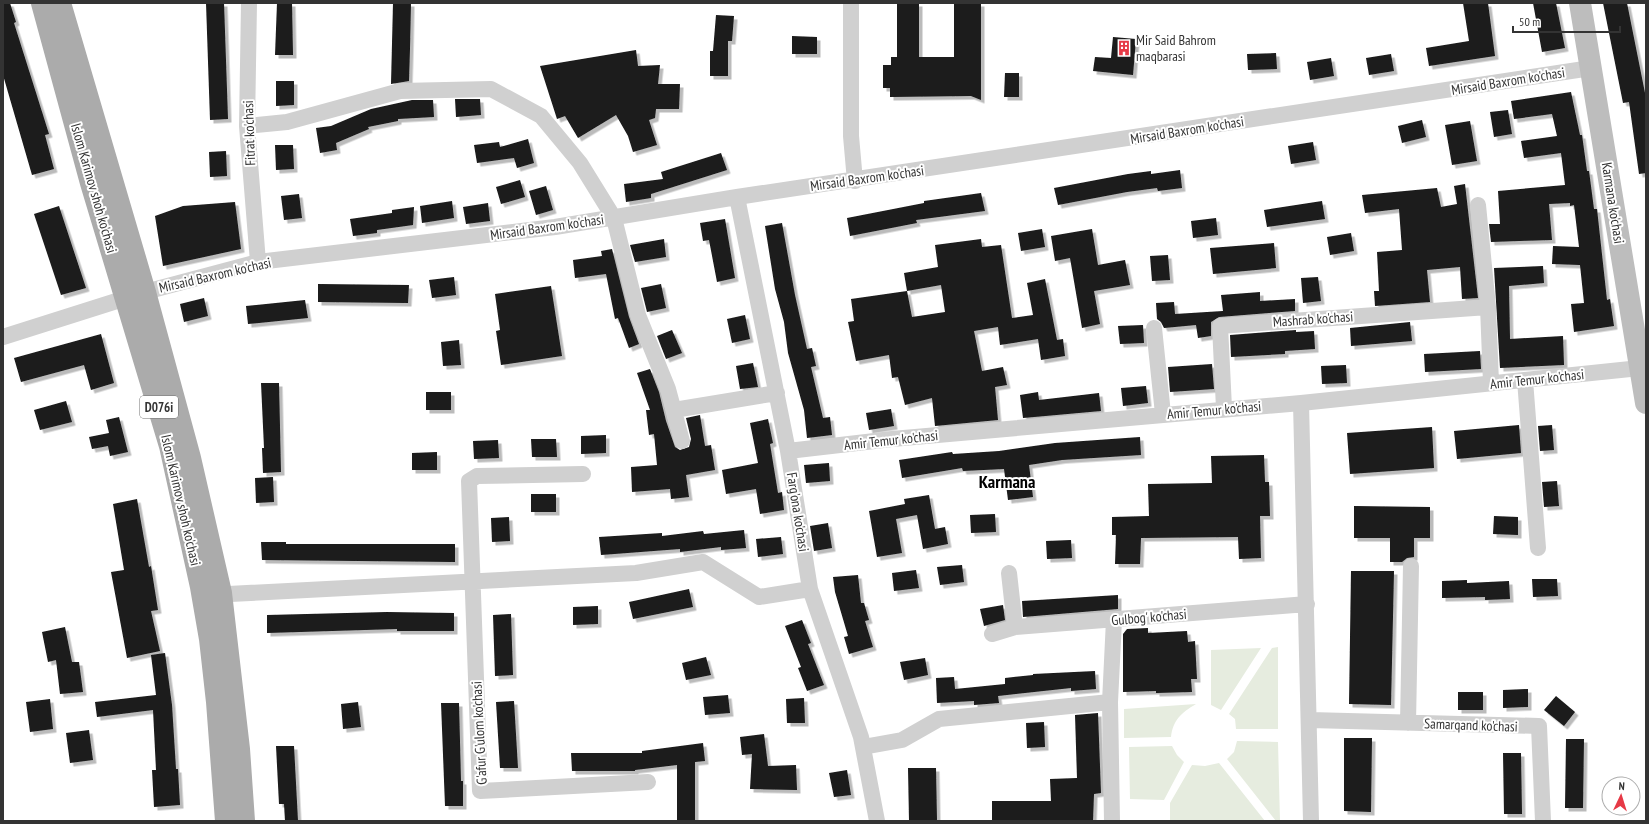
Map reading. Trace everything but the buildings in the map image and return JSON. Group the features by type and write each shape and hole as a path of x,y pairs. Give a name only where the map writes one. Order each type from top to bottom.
{"main road":[{"name":"Islom Karimov shoh ko'chasi","path":"42,3 91,183 136,295"},
{"name":"Islom Karimov shoh ko'chasi","path":"60,3 136,295 170,446 212,594 239,749 244,821"},
{"name":"Karmana ko'chasi","path":"1580,3 1646,402"},
{"name":"Islom Karimov shoh ko'chasi","path":"212,594 217,702 226,821"}],"street":[{"name":"Fitrat ko'chasi","path":"249,3 247,126 258,262"},
{"path":"851,3 851,136 855,181"},
{"name":"Mirsaid Baxrom ko'chasi","path":"3,337 136,295 258,262 555,227 737,197 855,181 1591,68"},
{"path":"247,126 287,122 400,91 491,89 541,116 580,163 614,218 638,315 668,389 682,441"},
{"name":"Farg'ona ko'chasi","path":"737,197 788,451 810,589 861,736 877,821"},
{"path":"1478,205 1488,307 1491,383"},
{"name":"Mashrab ko'chasi","path":"1224,408 1220,326 1488,307"},
{"path":"1154,328 1163,414"},
{"name":"Amir Temur ko'chasi","path":"788,451 892,439 1224,408 1301,403 1640,368"},
{"path":"1525,380 1538,548"},
{"path":"674,410 777,394"},
{"path":"1301,403 1310,720 1311,821"},
{"name":"G'afur G'ulom ko'chasi","path":"583,474 477,476 469,481 480,791 648,782"},
{"path":"212,594 636,573 703,562 760,596 810,589"},
{"path":"1408,723 1410,566"},
{"path":"1009,573 1015,627"},
{"name":"Gulbog' ko'chasi","path":"992,634 1015,627 1307,604"},
{"path":"1112,821 1110,702 1114,620"},
{"path":"863,747 902,740 939,718 1110,702"},
{"name":"Samarqand ko'chasi","path":"1310,720 1539,726 1543,821"}],"shaded area":[{"path":"1278,647 1278,729 1236,729 1235,719 1229,714 1272,648"},
{"path":"1261,648 1221,710 1211,705 1211,650"},
{"path":"1196,704 1176,721 1171,737 1124,738 1124,709"},
{"path":"1237,741 1278,742 1280,821 1276,821 1227,759 1234,752"},
{"path":"1172,746 1177,755 1184,762 1164,800 1130,799 1129,747"},
{"path":"1219,763 1265,821 1170,821 1170,803 1192,765 1205,766"}],"place":[{"name":"Mir Said Bahrom maqbarasi","path":"1124,48"}],"district":[{"name":"Karmana","path":"1007,482"}]}
